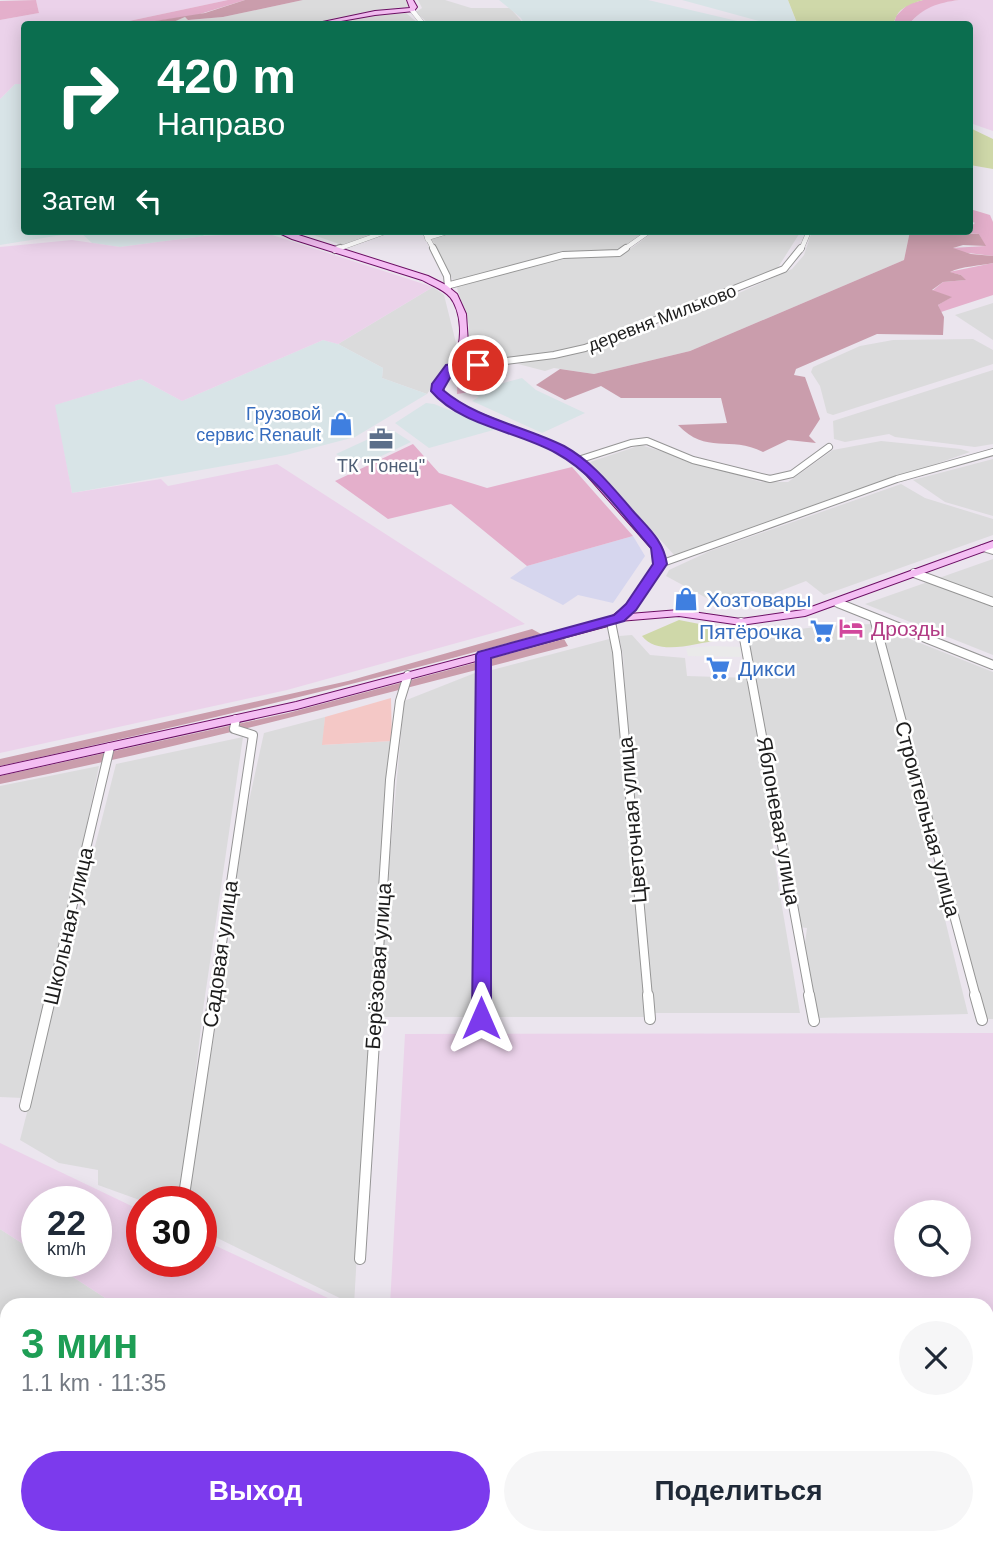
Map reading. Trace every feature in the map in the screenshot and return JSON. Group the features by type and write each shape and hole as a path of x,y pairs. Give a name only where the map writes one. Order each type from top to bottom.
{"street":[{"path":"410,0 414,7 412,10 421,21"},
{"path":"332,21 412,10"},
{"path":"291,235 448,287 563,255 619,253 644,235"},
{"path":"335,250 377,235"},
{"path":"426,235 454,296 464,336 463,347 437,388 439,394 451,403 587,466 657,548 660,564"},
{"path":"428,240 432,235"},
{"name":"деревня Мильково","path":"450,368 554,355 618,337 784,269 799,254 807,235"},
{"path":"578,460 631,443 647,441 693,460 770,479 792,474 829,447"},
{"path":"615,620 636,599 660,564 897,479 993,452"},
{"path":"636,599 650,607 741,622 805,613 990,548"},
{"path":"914,573 993,602"},
{"path":"838,603 993,665"},
{"path":"0,771 236,719 615,620 679,613"},
{"name":"Строительная улица","path":"874,618 982,1020"},
{"name":"Цветочная улица","path":"615,620 650,1019"},
{"name":"Яблоневая улица","path":"741,622 814,1021"},
{"path":"481,1018 483,655"},
{"name":"Берёзовая улица","path":"360,1259 390,780 400,701 408,675"},
{"name":"Садовая улица","path":"185,1186 253,735 234,729 236,719"},
{"name":"Школьная улица","path":"25,1106 110,747"}],"shaded area":[{"path":"36,0 228,0 129,21 21,21 21,84 15,84 0,99 0,20 39,13"},
{"path":"36,0 39,13 0,20 0,1"},
{"path":"228,0 245,0 197,15 156,21 129,21"},
{"path":"245,0 303,0 223,17 188,20 185,17 176,21 155,21 205,13"},
{"path":"303,0 408,0 413,6 409,9 374,11 323,21 175,21 185,17 188,20 223,17"},
{"path":"418,0 445,0 471,8 510,8 521,21 426,21 416,12 422,8"},
{"path":"499,0 648,0 737,21 522,21"},
{"path":"682,0 788,0 796,21 759,21"},
{"path":"788,0 923,0 908,5 897,14 895,21 796,21"},
{"path":"923,0 959,0 931,7 912,21 895,21 908,4"},
{"path":"993,0 993,131 973,124 973,21 912,21 935,3"},
{"path":"406,13 415,21 345,21"},
{"path":"15,84 21,84 21,235 62,235 0,245 0,99"},
{"path":"973,129 993,139 993,169 973,166"},
{"path":"973,210 990,215 993,222 993,256 960,252 952,248 985,246 979,234 973,233"},
{"path":"979,234 986,246 963,245 953,248 971,254 993,256 993,263 950,272 961,275 966,280 943,282 932,290 952,297 938,305 944,317 943,335 877,334 796,369 794,375 805,377 820,419 809,436 816,443 788,440 763,452 751,447 698,439 678,425 727,423 721,398 621,398 601,386 565,400 536,385 560,369 594,374 690,351 904,260 909,235"},
{"path":"83,235 204,236 120,247 92,243"},
{"path":"272,235 433,287 338,344 323,340 182,401 141,379 55,405 72,493 161,479 168,486 277,464 525,624 287,690 0,753 0,247 72,240 120,247 204,236"},
{"path":"313,235 368,235 342,245"},
{"path":"429,235 640,235 618,251 565,254 454,282"},
{"path":"650,235 798,235 777,269 616,336 554,352 465,363 469,325 456,285 564,256 622,255"},
{"path":"811,235 909,235 904,260 690,351 594,374 554,368 545,371 518,364 620,342 792,269 804,255"},
{"path":"993,263 993,295 941,312 938,305 951,297 932,291 943,282 965,280 961,275 949,272"},
{"path":"433,287 444,295 458,351 427,394 382,378 383,368 338,344"},
{"path":"993,303 993,340 955,315"},
{"path":"973,339 993,350 993,364 833,415 827,413 820,386 811,372 813,367 860,346 893,340"},
{"path":"323,340 338,344 383,368 382,378 427,394 355,437 286,455 72,493 54,405 141,379 182,401"},
{"path":"495,364 507,375 470,392 457,394 458,370"},
{"path":"993,370 993,444 975,447 889,434 845,442 834,439 833,421"},
{"path":"522,378 536,390 585,413 542,433 472,401 479,397 470,392"},
{"path":"426,403 497,429 429,448 395,423"},
{"path":"388,430 411,442 369,462 361,458 351,463 336,454"},
{"path":"881,441 970,452 675,556 590,462 641,445 761,482 788,482 833,450"},
{"path":"413,444 439,473 487,488 572,467 633,536 527,566 451,504 388,519 335,481"},
{"path":"993,459 993,516 945,502 913,480"},
{"path":"901,484 925,498 993,519 993,535 824,595 806,581 770,595 752,591 725,603 712,601 666,576 669,570 710,551"},
{"path":"633,536 645,556 613,603 578,595 563,605 510,578 527,566"},
{"path":"993,559 993,655 865,604"},
{"path":"679,620 725,629 720,640 678,647 658,646 642,636"},
{"path":"873,624 968,1014 816,1018 804,951 807,928 799,927 747,636 823,626"},
{"path":"532,629 541,634 272,704 0,766 0,759 348,681"},
{"path":"878,630 890,631 993,672 993,1019 983,1019"},
{"path":"632,635 650,655 685,658 687,676 750,678 779,889 800,1013 651,1013 634,839 623,655 619,636"},
{"path":"613,638 646,1017 482,1017 484,672"},
{"path":"564,639 568,646 427,683 214,736 0,784 0,776 288,713"},
{"path":"741,647 741,657 688,656 686,648"},
{"path":"480,671 479,1017 375,1017 404,701"},
{"path":"391,698 392,741 322,745 325,717"},
{"path":"325,717 323,745 392,741 371,1011 354,1298 340,1298 217,1238 217,1186 190,1186 238,888 237,876 245,819 264,733"},
{"path":"243,737 204,1003 182,1186 126,1186 126,1195 112,1190 112,1186 98,1185 98,1170 59,1163 20,1140 116,764"},
{"path":"99,766 74,886 23,1098 0,1097 0,786"},
{"path":"993,1033 993,1298 390,1298 405,1034"},
{"path":"0,1143 90,1186 21,1186 21,1243 0,1229"},
{"path":"112,1197 126,1203 126,1277 217,1277 217,1246 328,1298 105,1298 73,1277 112,1277"},
{"path":"0,1229 21,1243 21,1277 73,1277 105,1298 0,1298"}],"place":[{"name":"Грузовой сервис Renault","path":"341,424"},
{"name":"ТК \"Гонец\"","path":"381,439"},
{"name":"Хозтовары","path":"686,599"},
{"name":"Дрозды","path":"851,628"},
{"name":"Пятёрочка","path":"822,631"},
{"name":"Дикси","path":"718,668"}],"route":[{"path":"478,365 450,368 438,384 439,394 469,412 559,449 587,466 657,548 660,564 631,607 619,618 483,655 481,1018"}]}
